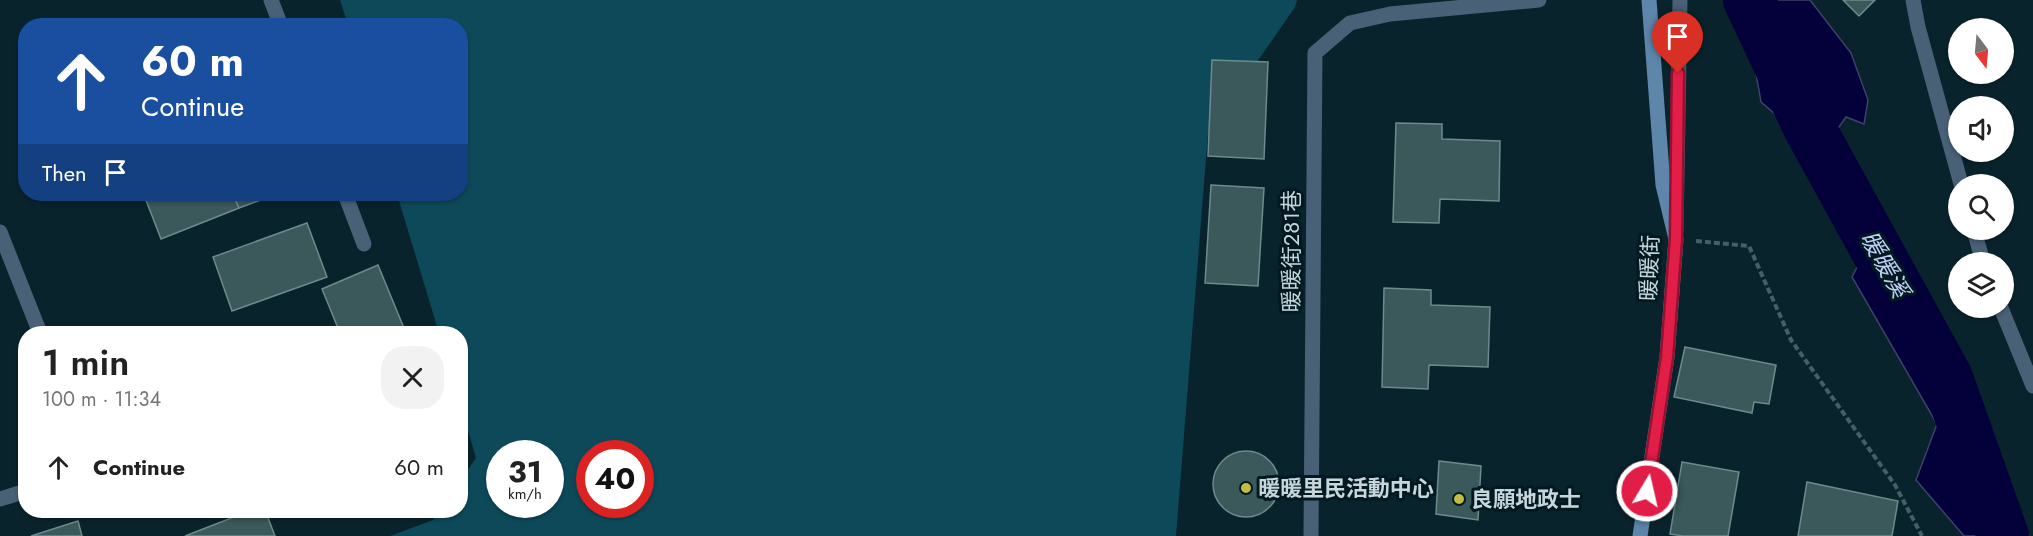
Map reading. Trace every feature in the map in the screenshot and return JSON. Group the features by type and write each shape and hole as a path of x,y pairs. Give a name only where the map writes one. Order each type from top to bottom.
{"street":[{"path":"272,0 278,18"},
{"name":"暖暖街281巷","path":"1311,536 1315,53 1350,23 1390,14 1539,0"},
{"name":"暖暖街","path":"1640,536 1667,357 1676,239 1663,185 1649,0"},
{"path":"1676,239 1680,0"},
{"path":"1913,0 1918,27 1958,174"},
{"path":"348,201 364,244"},
{"path":"0,232 37,326"},
{"path":"2005,318 2033,386"},
{"path":"0,500 18,494"}],"path":[{"path":"1676,239 1749,246 1791,340 1895,485 1922,536"}],"shaded area":[{"path":"340,0 1297,0 1295,7 1208,133 1176,536 390,536 434,518 468,518 468,470 476,458 468,430 468,326 437,326 399,201 468,201 468,18 346,18"},
{"path":"1743,0 1810,0 1851,53 1868,100 1864,124 1846,117 1834,134 1844,161 1857,169 1881,220 1878,275 1902,339 1967,387 1975,477 1970,491 1975,511 2011,514 2029,536 1964,536 1916,480 1937,424 1852,277 1864,254 1853,194 1808,142 1761,102"}],"building":[{"path":"1843,0 1875,0 1859,16"},
{"path":"1212,60 1268,62 1264,159 1208,156"},
{"path":"1396,123 1442,124 1442,139 1500,141 1499,201 1440,199 1439,223 1393,222"},
{"path":"1211,185 1264,188 1258,286 1205,283"},
{"path":"146,201 236,201 239,208 161,239"},
{"path":"236,201 258,201 239,208"},
{"path":"307,223 327,277 232,311 213,257"},
{"path":"378,265 403,326 337,326 322,289"},
{"path":"1384,288 1431,290 1431,305 1490,307 1488,367 1429,365 1428,389 1382,387"},
{"path":"1685,347 1776,365 1769,404 1754,402 1752,413 1674,397"},
{"name":"暖暖里民活動中心","path":"1239,451 1253,451 1265,456 1274,465 1279,484 1277,497 1270,508 1253,517 1239,517 1227,512 1218,503 1213,491 1213,477 1218,465 1227,456"},
{"path":"1439,461 1481,466 1478,520 1436,514"},
{"path":"1682,462 1739,472 1728,536 1670,534"},
{"path":"1807,482 1898,501 1892,536 1798,536"},
{"path":"231,518 268,518 275,536 185,536"},
{"path":"78,521 82,536 31,536"}],"waterway":[{"name":"暖暖溪","path":"1749,0 1809,127 1947,378 2003,536"}],"place":[{"name":"暖暖里民活動中心","path":"1246,488"},
{"name":"良願地政士","path":"1459,499"}],"route":[{"path":"1647,491 1667,357 1676,239 1678,73"}]}
